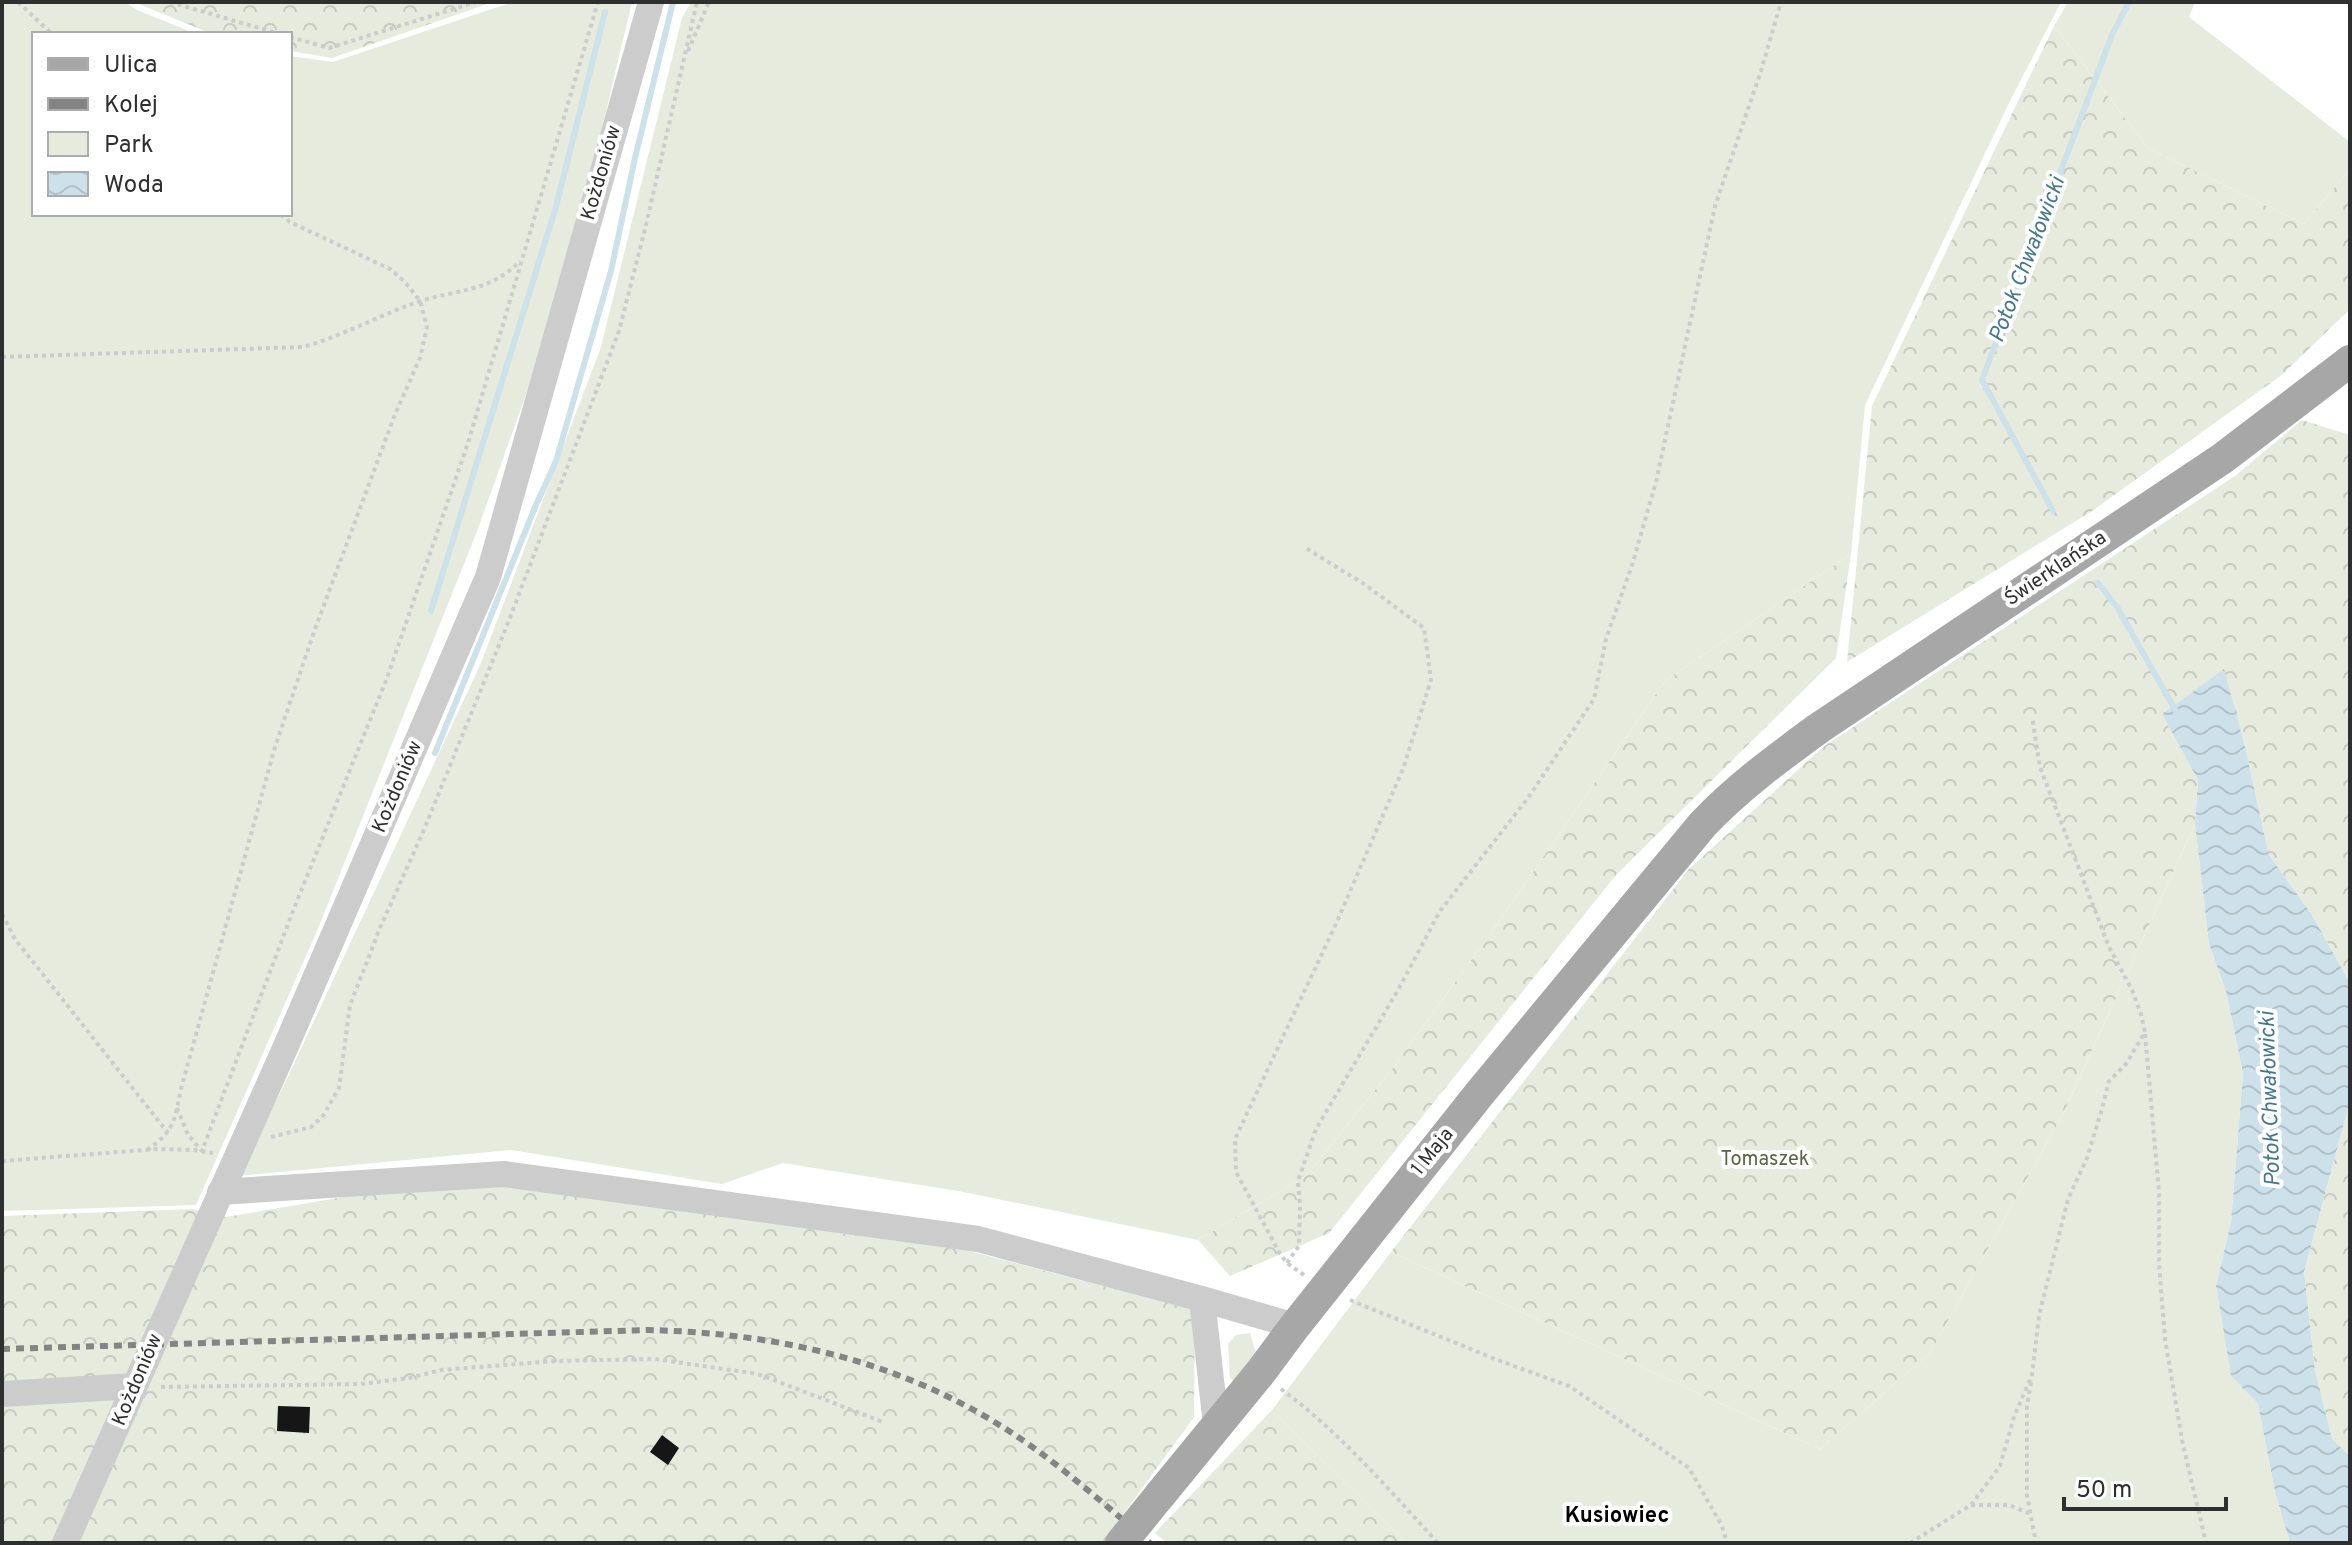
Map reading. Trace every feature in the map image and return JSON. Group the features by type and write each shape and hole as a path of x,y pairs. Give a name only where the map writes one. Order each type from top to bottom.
{"main road":[{"name":"Świerklańska","path":"1758,772 2223,458 2349,364"},
{"name":"1 Maja","path":"1121,1543 1260,1373 1480,1093 1703,824 1758,772"}],"street":[{"name":"Kożdoniów","path":"65,1543 292,1032 488,577 651,2"},
{"path":"220,1192 504,1174 978,1239 1295,1326"},
{"path":"1202,1299 1216,1425"},
{"path":"2,1394 134,1386"}],"path":[{"path":"18,2 50,32"},
{"path":"170,2 273,32"},
{"path":"292,38 329,48 476,2"},
{"path":"202,1151 293,911 387,678 468,443 598,2"},
{"path":"2,1161 147,1150 238,1152 311,1127 323,1116 339,1088 350,1005 508,623 619,331 697,2"},
{"path":"684,61 709,2"},
{"path":"1287,1263 1299,1246 1298,1181 1316,1129 1398,990 1440,911 1528,798 1594,699 1606,639 1656,482 1715,206 1781,2"},
{"path":"147,1150 168,1133 177,1108 279,734 394,417 420,358 427,327 420,301 390,269 282,216"},
{"path":"2,357 303,347 329,340 420,301 492,283 521,260"},
{"path":"1304,547 1364,584 1424,628 1431,680 1403,769 1335,926 1235,1139 1236,1172 1287,1263 1324,1289 1569,1386 1689,1468 1722,1526 1727,1543"},
{"path":"2032,717 2040,767 2109,947 2132,990 2145,1032 2159,1192 2159,1264 2165,1339 2182,1440 2206,1543"},
{"path":"2,914 15,939 168,1133"},
{"path":"2036,1543 2027,1495 2027,1418 2039,1316 2068,1199 2087,1158 2109,1081 2126,1064 2145,1032"},
{"path":"177,1108 188,1135 202,1151"},
{"path":"134,1386 338,1386 409,1378 441,1370 555,1361 655,1359 758,1374 883,1422"},
{"path":"1260,1373 1311,1411 1350,1448 1438,1543"},
{"path":"1910,1543 1971,1505 2000,1466 2014,1417 2032,1375"},
{"path":"1971,1505 2009,1505 2031,1514"}],"green space":[{"path":"2,2 125,2 191,32 32,32 32,216 292,216 292,56 333,62 513,2 632,2 586,195 532,378 476,534 317,931 196,1205 2,1211"},
{"path":"134,2 493,2 332,58 292,51 292,32 207,32"},
{"path":"691,2 2061,2 2010,101 1865,405 1851,554 1665,681 1488,937 1392,1069 1306,1176 1198,1240 958,1191 783,1163 722,1184 511,1150 238,1176 286,1081 481,663 601,347 682,18"},
{"path":"2068,2 2195,2 2189,17 2350,142 2350,169 2304,224 2148,148 2054,26"},
{"path":"2054,26 2148,148 2304,224 2350,169 2350,309 2283,374 2092,511 1847,662 1872,406"},
{"name":"Tomaszek","path":"2302,420 2350,435 2350,983 2312,915 2269,855 2245,747 2223,670 2162,714 2198,780 2195,824 2063,1114 1930,1353 1820,1449 1391,1252 1689,869 1823,747 2235,476"},
{"path":"1851,554 1836,658 1616,875 1329,1233 1230,1276 1198,1240 1306,1176 1392,1069 1488,937 1665,681"},
{"path":"2195,824 2209,944 2226,991 2243,1073 2231,1222 2216,1286 2231,1376 2258,1404 2275,1492 2290,1543 1406,1543 1272,1410 1391,1252 1820,1449 1930,1353 2063,1114"},
{"path":"2350,1101 2350,1456 2332,1439 2315,1370 2304,1272"},
{"path":"505,1186 969,1251 1195,1310 1194,1417 1111,1531 1126,1543 2,1543 2,1216 192,1209 226,1217 385,1190"},
{"path":"1250,1333 1257,1356 1236,1383 1230,1378 1228,1344 1236,1335"},
{"path":"1272,1410 1406,1543 1167,1543 1155,1533"}],"water":[{"path":"2224,669 2269,855 2312,915 2350,983 2350,1101 2304,1272 2315,1370 2332,1439 2350,1456 2350,1543 2290,1543 2275,1492 2258,1404 2231,1376 2216,1286 2231,1222 2243,1073 2226,991 2209,944 2195,824 2198,780 2162,714"}],"building":[{"path":"278,1406 310,1407 309,1433 277,1431"},
{"path":"662,1435 679,1448 668,1465 650,1452"}],"waterway":[{"path":"435,753 556,461 611,271 673,2"},
{"name":"Potok Chwałowicki","path":"2053,511 1982,380 2112,35 2129,2"},
{"path":"431,611 555,210 605,12"},
{"name":"Potok Chwałowicki","path":"2098,583 2117,607 2177,713"}],"railway":[{"path":"2,1349 648,1330 744,1337 838,1356 883,1370 970,1408 1048,1458 1150,1543"}],"district":[{"name":"Kusiowiec","path":"1617,1516"}]}
